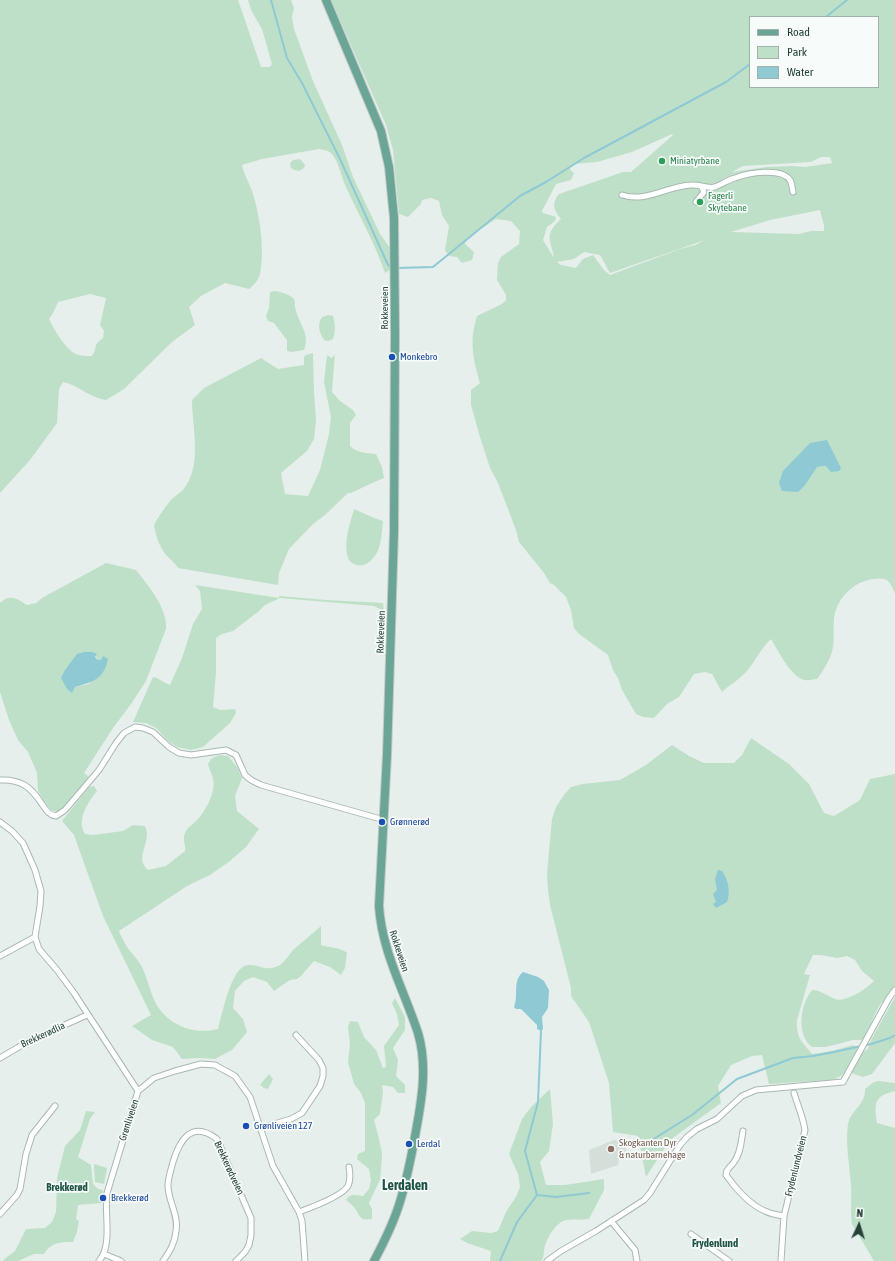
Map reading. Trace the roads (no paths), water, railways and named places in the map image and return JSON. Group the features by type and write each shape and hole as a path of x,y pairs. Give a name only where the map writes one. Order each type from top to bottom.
{"main road":[{"name":"Rokkeveien","path":"326,0 374,112 384,142 391,181 394,218 394,532 384,820 379,906 381,930 386,949 418,1033 423,1057 423,1076 417,1127 402,1195 394,1218 374,1261"}],"street":[{"path":"622,195 643,197 690,185 710,188 742,176 758,173 778,172 784,174 790,180 793,192"},
{"path":"696,202 704,192 701,186"},
{"path":"0,780 20,782 32,790 48,813 56,816 65,810 99,770 124,733 135,727 139,727 152,732 169,747 179,753 190,755 226,750 236,755 245,775 261,785 384,820"},
{"path":"0,822 12,831 23,843 35,870 41,891 35,937 39,949 57,970 138,1091"},
{"path":"0,956 35,937"},
{"path":"547,1261 561,1250 611,1222 647,1198 680,1145 687,1137 697,1129 717,1119 742,1096 756,1090 843,1082 889,998 895,990"},
{"name":"Brekkerødlia","path":"0,1058 30,1041 87,1015"},
{"path":"261,1128 291,1119 302,1113 320,1086 323,1076 323,1068 319,1060 296,1035"},
{"name":"Grønliveien","path":"99,1261 104,1254 107,1238 105,1203 106,1193 138,1091 154,1078 201,1064 215,1065 235,1076 250,1098 273,1166 299,1212 302,1221 305,1261"},
{"name":"Frydenlundveien","path":"781,1261 784,1216 805,1130 804,1120 794,1093"},
{"path":"0,1214 17,1195 20,1189 26,1154 32,1135 54,1106"},
{"name":"Brekkerødveien","path":"163,1261 172,1248 177,1229 175,1213 168,1187 172,1167 177,1150 183,1138 192,1133 201,1131 209,1133 217,1139 251,1218 251,1235 249,1245 236,1261"},
{"path":"743,1131 739,1152 734,1162 727,1170 726,1175 737,1188 759,1208 784,1216"},
{"path":"299,1212 336,1196 347,1186 350,1177 349,1167"},
{"path":"611,1222 635,1250 637,1261"},
{"path":"691,1234 729,1261"},
{"path":"104,1254 121,1261"}],"water":[{"path":"827,440 841,468 839,471 831,472 826,466 817,467 805,485 798,492 782,491 779,483 783,471 810,443"},
{"path":"93,652 97,654 95,657 98,660 101,660 103,656 108,659 106,666 104,671 97,679 75,687 72,693 67,689 61,678 77,654"},
{"path":"718,870 722,871 726,878 729,894 727,902 716,908 713,904 716,902 713,894 717,890 715,879"},
{"path":"523,972 538,977 544,981 549,990 548,1008 542,1017 543,1029 541,1031 537,1029 537,1025 521,1009 516,1009 514,1007 518,980"}],"waterway":[{"path":"271,0 287,58 302,83 340,159 388,265 392,268"},
{"path":"827,16 847,0"},
{"path":"396,268 433,267 520,196 546,182 584,158 726,82 749,65"},
{"path":"537,1195 525,1151 538,1102 541,1031"},
{"path":"644,1145 692,1115 737,1079 793,1058 813,1056 871,1044 895,1035"},
{"path":"500,1261 517,1222 537,1195 556,1197 589,1193"}],"place":[{"name":"Miniatyrbane","path":"662,161"},
{"name":"Fagerli Skytebane","path":"700,202"},
{"name":"Monkebro","path":"392,357"},
{"name":"Grønnerød","path":"382,822"},
{"name":"Grønliveien 127","path":"246,1126"},
{"name":"Lerdal","path":"409,1144"},
{"name":"Skogkanten Dyr & naturbarnehage","path":"611,1149"},
{"name":"Brekkerød","path":"103,1198"}],"district":[{"name":"Lerdalen","path":"405,1186"},
{"name":"Brekkerød","path":"67,1188"},
{"name":"Frydenlund","path":"715,1244"}]}
